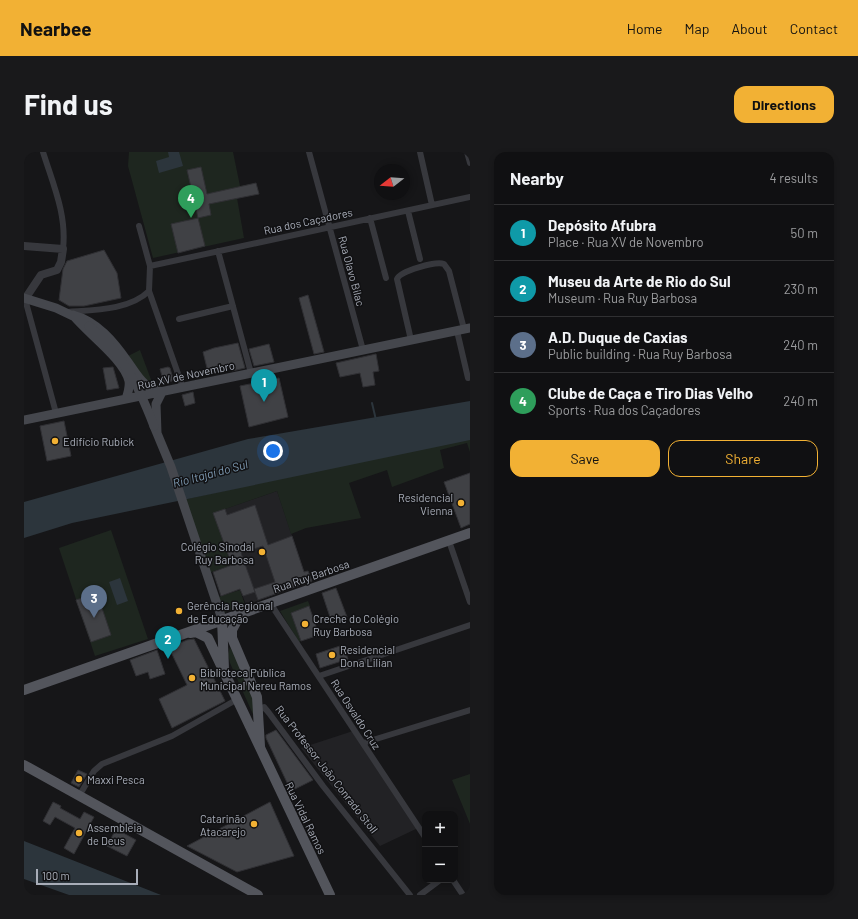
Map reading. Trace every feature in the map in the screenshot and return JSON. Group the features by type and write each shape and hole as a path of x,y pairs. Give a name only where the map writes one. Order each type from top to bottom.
{"main road":[{"path":"25,298 70,314 91,325 117,348 141,380 150,388 162,392 156,404 156,433"},
{"path":"70,314 100,343 127,376 130,388 126,399"},
{"path":"91,325 125,363 141,392 156,433 171,467 222,619 224,675"},
{"name":"Rua XV de Novembro","path":"24,420 464,329"},
{"path":"117,348 119,365"},
{"path":"127,376 141,380"},
{"name":"Rua Ruy Barbosa","path":"24,690 191,632 222,619 470,534"},
{"name":"Rua Professor João Conrado Stoll","path":"241,613 232,630 232,638 257,697 258,711"},
{"path":"191,632 212,632 220,637 223,643"},
{"name":"Rua Vidal Ramos","path":"191,632 208,638 224,675 330,895"},
{"name":"Rua Vidal Ramos","path":"258,711 261,752"},
{"path":"24,765 258,895"}],"street":[{"path":"43,152 63,216 63,250 61,262 57,270 41,274 25,298 56,413"},
{"name":"Rua Olavo Bilac","path":"309,152 363,350"},
{"path":"420,152 432,205"},
{"path":"467,152 470,163"},
{"name":"Rua dos Caçadores","path":"150,266 218,250 470,197"},
{"path":"408,210 420,259"},
{"path":"370,218 386,278"},
{"path":"139,226 150,266 149,291 183,388"},
{"path":"24,246 63,250"},
{"path":"218,250 251,374"},
{"path":"411,340 397,279 401,273 435,263 444,264 449,271 464,329 468,378"},
{"path":"70,314 129,302 142,297 149,291"},
{"path":"179,319 233,306"},
{"path":"91,325 94,310"},
{"path":"449,541 470,602"},
{"name":"Rua Osvaldo Cruz","path":"270,603 422,832"},
{"path":"319,676 470,625"},
{"path":"79,796 94,771 102,764 172,736 236,700"},
{"name":"Rua Professor João Conrado Stoll","path":"258,711 264,707 269,712 324,786 410,895"},
{"path":"363,743 470,710"},
{"path":"420,895 436,883"},
{"path":"456,883 463,895"}],"shaded area":[{"path":"129,152 233,152 240,186 256,183 259,194 237,198 244,238 153,258 128,166"},
{"path":"140,350 153,385 148,385 128,356"},
{"path":"470,438 470,452 467,443 440,450 444,468 392,487 387,470 349,483 361,518 306,528 291,534 277,491 214,513 231,565 209,573 182,500"},
{"name":"Colégio Sinodal Ruy Barbosa","path":"277,491 304,572 308,571 312,581 246,605 213,513"},
{"path":"111,530 148,639 95,656 59,548"},
{"path":"240,590 245,605 223,613 218,597"},
{"path":"308,601 310,606 291,613 301,641 299,642 280,611"},
{"path":"230,647 251,686 256,721 230,663 228,654"},
{"path":"353,731 418,828 380,846 301,748"},
{"path":"470,774 470,824 452,780"}],"water":[{"path":"168,152 179,152 183,166 159,173 156,161 169,157"},
{"name":"Rio Itajaí do Sul","path":"470,401 470,440 72,523 24,538 24,502 248,439"},
{"path":"120,578 128,601 117,605 109,582"},
{"path":"24,841 161,895 69,895 24,879"}],"building":[{"path":"201,167 207,194 256,183 259,194 209,204 211,215 198,218 187,170"},
{"path":"198,218 205,246 178,253 171,224"},
{"path":"104,250 117,273 121,298 84,306 69,306 59,300 63,269 67,261"},
{"path":"308,295 324,352 314,354 299,298"},
{"path":"238,343 245,368 232,371 230,366 208,372 203,352"},
{"path":"269,344 274,362 254,366 249,349"},
{"path":"376,354 379,371 373,372 375,385 363,387 360,373 340,377 336,363"},
{"path":"113,367 119,388 107,390 103,368"},
{"path":"170,368 173,379 172,381 164,383 160,369"},
{"path":"279,378 288,417 249,427 240,386"},
{"path":"193,392 195,403 185,406 182,395"},
{"name":"Edifício Rubick","path":"64,421 71,456 47,461 40,426"},
{"name":"Residencial Vienna","path":"470,473 470,524 461,528 444,482"},
{"name":"Colégio Sinodal Ruy Barbosa","path":"255,505 268,545 292,536 304,572 308,571 312,581 258,600 255,592 243,596 240,589 221,596 213,572 232,565 213,513 225,509 227,515","holes":["263,546 275,582 254,589 255,592 241,553"]},
{"path":"336,588 347,617 332,623 322,593"},
{"path":"97,593 111,635 91,642 76,600"},
{"name":"Creche do Colégio Ruy Barbosa","path":"309,606 319,635 301,641 291,613"},
{"path":"194,639 225,701 172,728 159,699 187,685 169,648 187,640"},
{"name":"Residencial Dona Lilian","path":"343,645 348,659 320,668 316,654"},
{"path":"157,650 165,674 150,679 148,672 136,676 130,660"},
{"path":"276,730 313,780 291,791 266,738 266,735"},
{"name":"Maxxi Pesca","path":"78,770 87,774 79,787 71,783"},
{"path":"53,802 61,806 60,808 80,819 84,812 94,817 74,854 64,848 75,828 55,817 50,825 43,821"},
{"name":"Catarinão Atacarejo","path":"270,802 294,856 237,872 187,846"},
{"path":"116,829 136,840 127,856 107,846"}],"waterway":[{"path":"372,403 376,420"}],"place":[{"name":"Clube de Caça e Tiro Dias Velho","path":"191,218"},
{"name":"Depósito Afubra","path":"264,402"},
{"name":"Edifício Rubick","path":"55,441"},
{"name":"Residencial Vienna","path":"461,503"},
{"name":"Colégio Sinodal Ruy Barbosa","path":"262,552"},
{"name":"Gerência Regional de Educação","path":"179,611"},
{"name":"A.D. Duque de Caxias","path":"94,618"},
{"name":"Creche do Colégio Ruy Barbosa","path":"305,624"},
{"name":"Residencial Dona Lilian","path":"332,655"},
{"name":"Museu da Arte de Rio do Sul","path":"168,659"},
{"name":"Biblioteca Pública Municipal Nereu Ramos","path":"192,678"},
{"name":"Maxxi Pesca","path":"79,779"},
{"name":"Catarinão Atacarejo","path":"254,824"},
{"name":"Assembleia de Deus","path":"79,833"}]}
